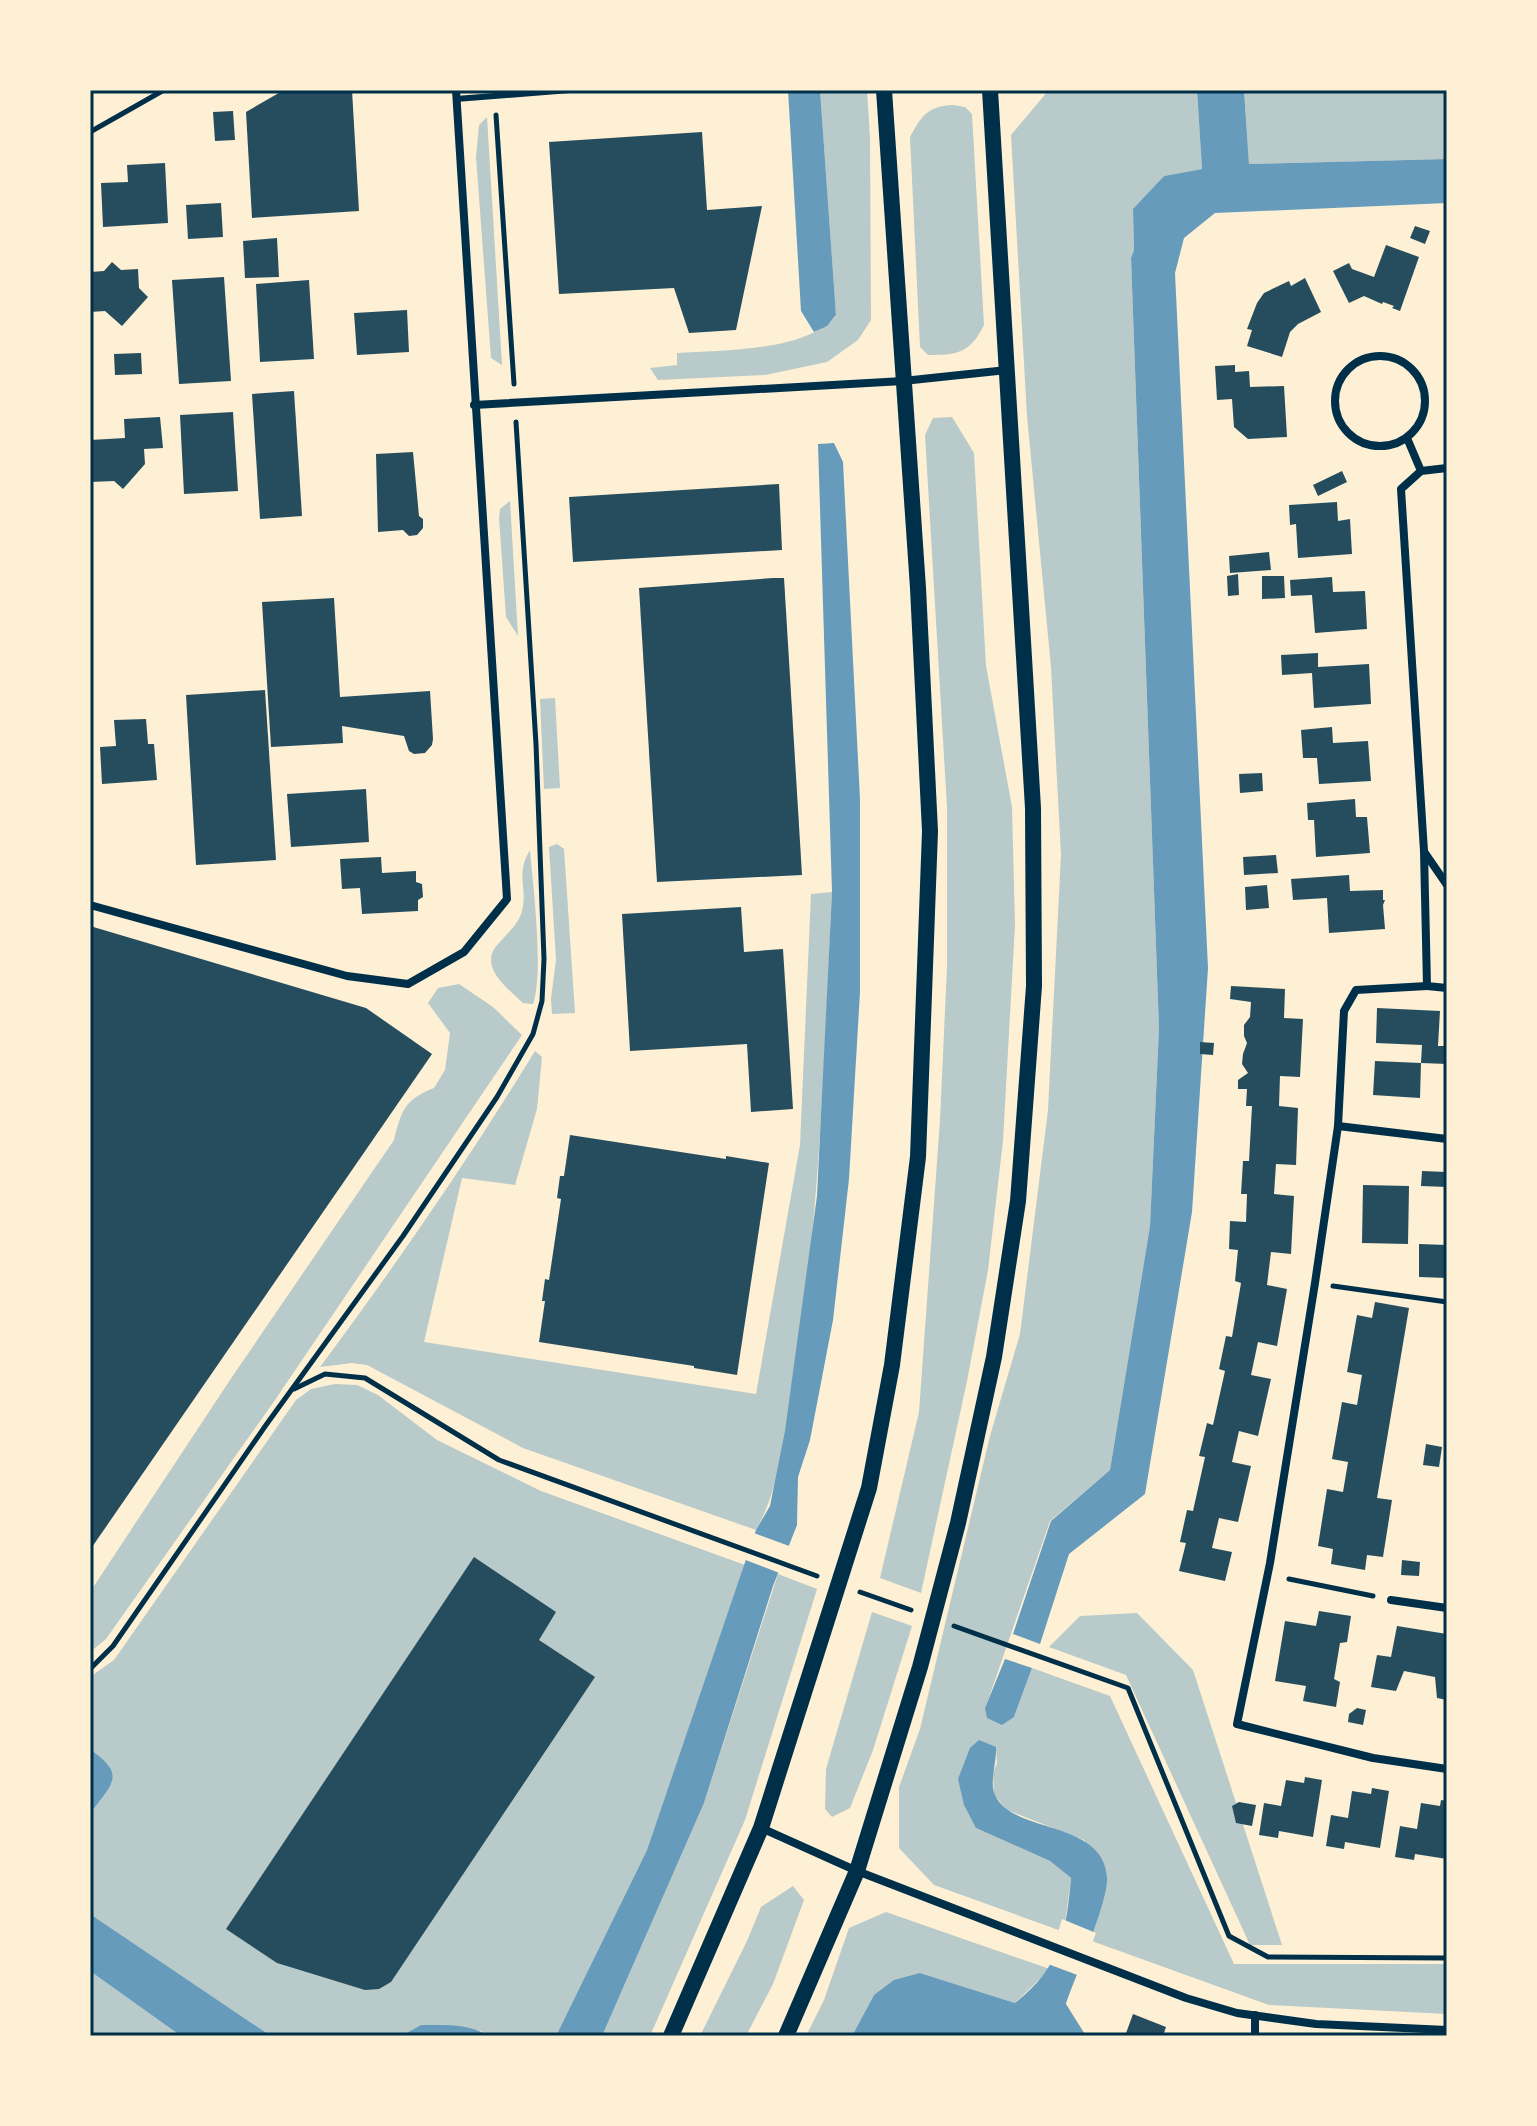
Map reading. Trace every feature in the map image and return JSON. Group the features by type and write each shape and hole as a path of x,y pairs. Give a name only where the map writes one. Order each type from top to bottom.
{"main road":[{"path":"671,2036 761,1828 869,1488 892,1365 918,1157 930,831 918,588 884,90"},
{"path":"786,2036 857,1871 920,1667 958,1523 994,1357 1018,1201 1034,986 1033,808 990,90"}],"street":[{"path":"90,905 347,976 408,984 464,952 507,899 456,94"},
{"path":"1368,358 1398,360 1412,369 1421,381 1425,397 1424,412 1418,426 1407,438 1394,444 1367,444 1354,438 1344,428 1335,402 1337,388 1354,365 1368,358"},
{"path":"474,405 903,381 1007,370"},
{"path":"1407,438 1421,471"},
{"path":"1427,986 1424,851 1401,489 1421,471 1447,468"},
{"path":"1424,851 1447,885"},
{"path":"1447,988 1427,986 1356,990 1344,1011 1338,1126 1315,1283 1268,1575 1237,1724 1373,1758 1447,1769"},
{"path":"1338,1126 1447,1139"},
{"path":"1391,1600 1447,1608"},
{"path":"761,1828 857,1871 1186,1998 1237,2013 1316,2024 1447,2030"},
{"path":"1255,2015 1255,2036"}],"lane":[{"path":"456,94 495,96 570,90"}],"path":[{"path":"90,132 164,90"},
{"path":"90,1669 113,1646 497,1097 533,1034 542,1001 544,959 536,744 495,96"},
{"path":"1315,1283 1447,1302"},
{"path":"293,1389 325,1374 365,1378 499,1460 827,1580"},
{"path":"1268,1575 1391,1600"},
{"path":"856,1590 914,1611"},
{"path":"943,1622 1128,1688 1229,1936 1268,1957 1447,1958"}],"shaded area":[{"path":"820,90 867,90 871,320 858,340 827,362 765,375 658,380 650,368 677,365 677,353 784,343 822,328 836,316"},
{"path":"1197,90 1202,169 1164,176 1133,210 1134,250 1131,258 1159,1028 1150,1226 1110,1470 1050,1521 985,1709 1014,1717 1032,1668 1110,1696 1234,1964 1447,1964 1447,2014 1269,2005 1089,1940 1107,1878 1084,1840 1007,1810 994,1795 996,1747 976,1828 1050,1861 1071,1878 1064,1932 934,1885 899,1848 899,1787 920,1729 990,1436 1020,1334 1048,1110 1061,855 1051,667 1027,416 1011,135 1048,91"},
{"path":"1244,90 1447,90 1447,159 1249,164"},
{"path":"953,105 965,107 972,114 984,325 968,347 955,353 928,355 920,347 910,137 931,110"},
{"path":"487,117 502,365 491,358 476,157 479,125"},
{"path":"952,417 974,453 986,666 1012,807 1015,925 1003,1141 988,1270 921,1593 880,1578 919,1412 940,1120 947,967 947,807 925,435 933,418"},
{"path":"510,501 518,636 506,617 499,518 500,509"},
{"path":"555,698 560,788 544,789 540,699"},
{"path":"557,844 564,849 575,1013 552,1014 556,960 549,847"},
{"path":"530,850 538,951 533,1004 523,1003 502,983 492,967 491,959 493,951 521,915 522,874"},
{"path":"832,892 820,1141 809,1266 780,1462 771,1497 756,1530 523,1448 367,1365 352,1363 320,1367 431,1211 535,1051 542,1057 537,1109 515,1185 462,1178 424,1342 756,1394 800,1145 811,894"},
{"path":"459,984 493,1007 522,1035 275,1400 106,1639 90,1652 90,1592 394,1140 406,1107 416,1097 434,1088 445,1070 450,1033 428,1003 438,988"},
{"path":"335,1384 357,1385 378,1395 437,1440 541,1491 745,1565 647,1850 556,2036 489,2036 481,2031 421,2025 401,2036 271,2036 90,1914 90,1814 112,1782 90,1752 90,1677 114,1660 296,1400 311,1389"},
{"path":"778,1574 817,1589 745,1820 650,2036 602,2036 704,1803"},
{"path":"872,1612 912,1626 873,1750 850,1808 832,1817 825,1809 826,1769"},
{"path":"1137,1613 1193,1670 1282,1945 1250,1945 1126,1675 1049,1647 1080,1616"},
{"path":"793,1886 804,1900 773,1984 746,2036 700,2036 761,1907"},
{"path":"886,1912 1050,1969 1015,2003 920,1973 874,1995 852,2036 806,2036 824,2000 849,1928"},
{"path":"90,1971 181,2036 90,2036"}],"water":[{"path":"788,90 820,90 836,315 827,326 814,332 801,311"},
{"path":"1197,90 1244,90 1249,164 1447,159 1447,203 1215,213 1184,238 1175,273 1208,968 1192,1212 1145,1494 1069,1554 1040,1644 1013,1634 1051,1521 1110,1470 1150,1226 1159,1028 1131,258 1134,250 1133,209 1164,176 1202,169"},
{"path":"834,443 843,462 860,799 860,992 849,1179 833,1320 810,1440 798,1477 797,1525 773,1586 704,1803 602,2036 556,2036 647,1850 756,1530 770,1506 785,1431 817,1196 832,892 818,444"},
{"path":"1005,1659 1032,1668 1014,1717 1002,1725 987,1718 985,1708"},
{"path":"979,1740 996,1747 993,1790 1005,1807 1019,1816 1074,1836 1090,1845 1102,1858 1107,1877 1103,1903 1066,2004 1086,2036 852,2036 874,1995 894,1980 920,1973 1015,2003 1030,1990 1052,1962 1067,1916 1071,1878 1050,1861 976,1828 964,1805 958,1779 970,1748"},
{"path":"90,1752 110,1767 112,1781 90,1814"},
{"path":"90,1914 271,2036 181,2036 90,1971"},
{"path":"421,2025 465,2027 489,2036 401,2036"}],"pier":[{"path":"751,1532 792,1547 782,1574 743,1559"},
{"path":"1062,1919 1096,1933 1080,1976 1048,1964"}],"building":[{"path":"284,90 352,90 359,211 252,218 246,112"},
{"path":"233,111 235,140 215,141 213,112"},
{"path":"702,132 707,210 762,206 736,330 689,333 674,288 559,294 549,142"},
{"path":"165,163 168,223 103,227 101,183 128,182 127,165"},
{"path":"221,203 223,237 188,239 186,205"},
{"path":"1415,226 1430,231 1425,244 1410,238"},
{"path":"277,238 279,277 245,278 243,241"},
{"path":"1386,245 1419,257 1400,311 1364,296 1349,303 1333,271 1349,263 1352,269 1374,277"},
{"path":"112,262 121,270 138,269 139,288 148,297 122,326 105,311 90,312 90,272 104,271"},
{"path":"224,277 231,381 179,384 172,280"},
{"path":"1305,278 1321,312 1290,332 1282,357 1247,346 1252,330 1247,329 1264,293 1289,281 1291,286"},
{"path":"309,280 314,359 260,362 256,284"},
{"path":"407,310 409,352 357,355 354,313"},
{"path":"141,353 142,374 115,375 114,354"},
{"path":"1235,365 1235,372 1249,371 1250,387 1284,386 1287,437 1248,439 1234,427 1232,399 1217,400 1215,366"},
{"path":"294,391 302,516 260,519 252,394"},
{"path":"233,412 238,491 184,494 180,415"},
{"path":"160,417 163,448 144,449 145,464 123,489 114,481 90,482 90,440 125,438 124,419"},
{"path":"413,452 419,516 423,519 423,528 417,535 409,536 403,530 378,532 376,454"},
{"path":"1342,471 1347,482 1318,496 1313,485"},
{"path":"779,484 782,550 573,562 569,497"},
{"path":"1337,502 1338,521 1350,519 1352,554 1298,558 1296,524 1290,525 1289,505"},
{"path":"1269,552 1271,570 1230,573 1229,556"},
{"path":"1238,574 1239,595 1228,596 1227,576"},
{"path":"1262,576 1284,576 1285,598 1262,599"},
{"path":"1332,577 1333,592 1365,591 1367,629 1315,633 1312,595 1291,596 1290,580"},
{"path":"784,578 802,875 657,882 639,588"},
{"path":"334,598 340,697 430,691 433,739 425,753 409,751 404,736 342,726 343,743 271,747 262,602"},
{"path":"1318,653 1318,667 1369,664 1371,704 1314,708 1312,673 1282,675 1281,655"},
{"path":"265,690 276,860 196,865 186,695"},
{"path":"146,719 148,744 154,744 157,780 102,784 100,747 116,746 114,720"},
{"path":"1332,727 1333,743 1368,741 1371,781 1319,784 1317,758 1303,758 1301,730"},
{"path":"1262,773 1263,791 1240,793 1239,774"},
{"path":"366,789 369,842 291,847 287,794"},
{"path":"1355,799 1356,817 1367,817 1370,853 1316,857 1314,820 1308,820 1307,803"},
{"path":"1276,855 1278,873 1244,875 1243,857"},
{"path":"381,857 382,873 416,871 416,882 422,884 423,897 418,900 418,911 362,914 360,888 342,889 340,859"},
{"path":"1349,875 1350,891 1383,890 1385,929 1329,933 1327,898 1293,900 1291,879"},
{"path":"1267,885 1269,908 1246,910 1245,887"},
{"path":"741,907 744,952 783,949 793,1109 751,1112 747,1044 630,1051 622,914"},
{"path":"90,926 366,1008 432,1054 90,1550"},
{"path":"1231,986 1285,989 1284,1018 1303,1019 1300,1077 1280,1076 1279,1106 1298,1108 1296,1165 1276,1164 1274,1194 1294,1196 1291,1254 1271,1252 1267,1285 1287,1289 1277,1346 1258,1342 1251,1375 1271,1379 1258,1436 1239,1431 1232,1462 1251,1466 1238,1522 1219,1518 1212,1548 1232,1552 1225,1581 1179,1571 1186,1543 1180,1542 1187,1510 1193,1511 1205,1457 1199,1456 1207,1423 1213,1425 1225,1371 1219,1369 1226,1336 1232,1337 1241,1283 1235,1281 1238,1250 1229,1249 1230,1221 1246,1222 1247,1194 1241,1194 1243,1161 1249,1161 1252,1106 1246,1106 1247,1089 1238,1089 1238,1080 1248,1073 1242,1064 1247,1043 1244,1025 1250,1017 1251,1002 1230,999"},
{"path":"1377,1008 1440,1011 1438,1046 1447,1046 1447,1064 1421,1063 1422,1045 1376,1043"},
{"path":"1200,1042 1214,1043 1213,1055 1200,1054"},
{"path":"1375,1061 1421,1063 1420,1098 1373,1095"},
{"path":"570,1135 769,1163 737,1375 539,1342 545,1279 549,1280 561,1199 557,1198 560,1176 564,1176"},
{"path":"1422,1171 1447,1172 1447,1187 1421,1186"},
{"path":"1363,1185 1409,1186 1408,1244 1362,1243"},
{"path":"1419,1244 1447,1245 1447,1278 1419,1277"},
{"path":"1375,1302 1409,1308 1377,1498 1392,1500 1383,1557 1367,1555 1365,1570 1331,1564 1333,1549 1318,1546 1327,1489 1343,1492 1348,1462 1332,1459 1342,1402 1357,1405 1362,1375 1347,1372 1357,1315 1372,1318"},
{"path":"1426,1444 1442,1447 1439,1467 1423,1465"},
{"path":"474,1557 556,1612 539,1640 595,1677 391,1982 379,1989 365,1990 277,1963 226,1929"},
{"path":"1402,1560 1420,1562 1419,1576 1401,1575"},
{"path":"1319,1611 1351,1616 1347,1642 1340,1643 1334,1679 1340,1682 1336,1707 1303,1701 1306,1686 1275,1681 1285,1621 1316,1626"},
{"path":"1397,1626 1447,1634 1447,1700 1437,1698 1435,1677 1404,1671 1396,1691 1371,1687 1377,1655 1391,1657"},
{"path":"1357,1708 1366,1710 1363,1725 1348,1722 1349,1714"},
{"path":"1305,1777 1322,1780 1313,1837 1279,1831 1278,1838 1259,1835 1264,1803 1281,1806 1286,1780 1304,1783"},
{"path":"1372,1788 1389,1791 1380,1848 1345,1842 1344,1849 1326,1846 1331,1815 1348,1818 1352,1791 1371,1794"},
{"path":"1441,1800 1447,1801 1447,1859 1415,1854 1414,1860 1395,1857 1400,1826 1417,1829 1421,1803 1440,1806"},
{"path":"1239,1802 1256,1805 1252,1826 1236,1823 1232,1806"},
{"path":"1133,2014 1166,2027 1163,2036 1125,2036"}]}
